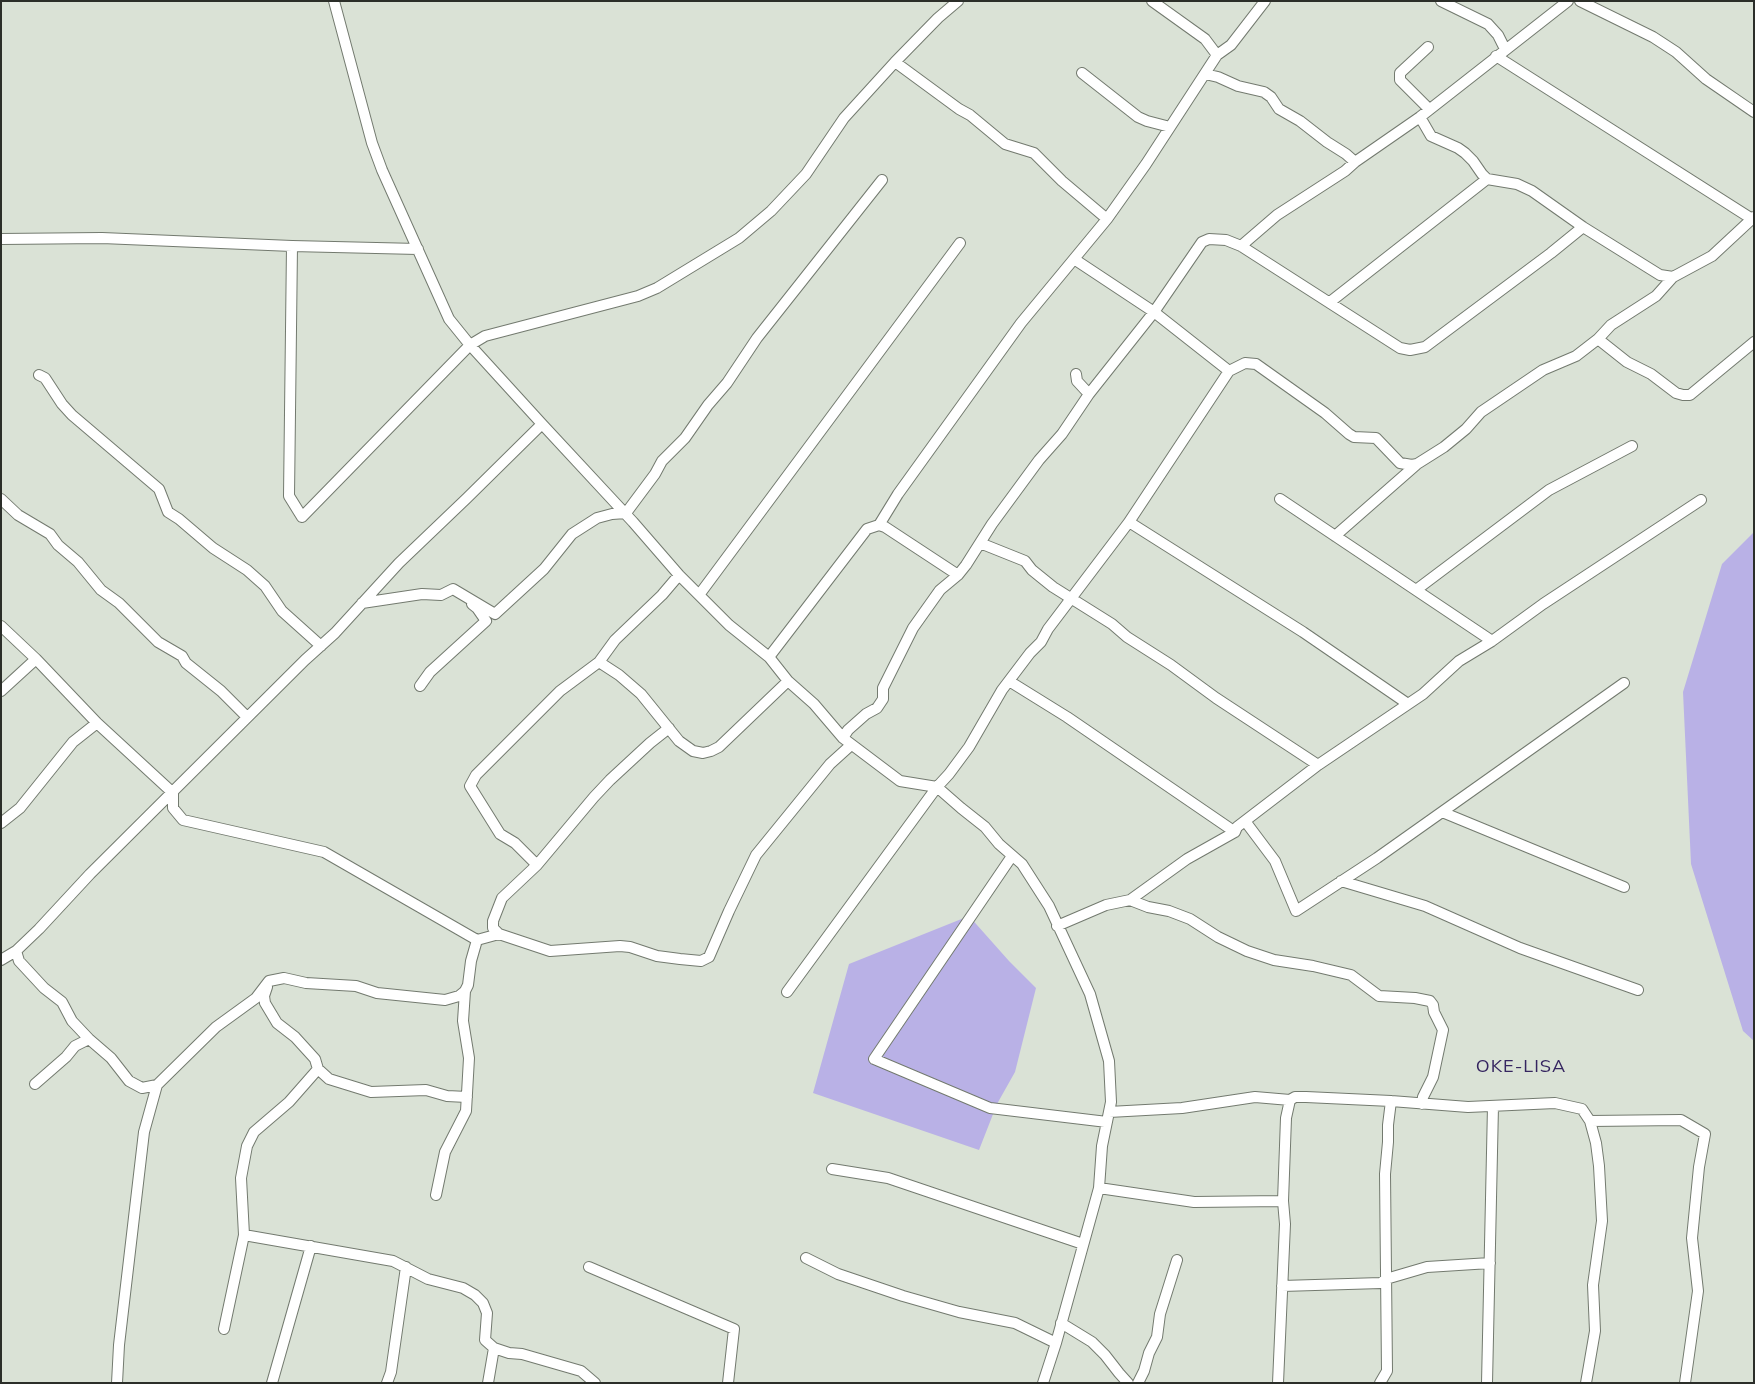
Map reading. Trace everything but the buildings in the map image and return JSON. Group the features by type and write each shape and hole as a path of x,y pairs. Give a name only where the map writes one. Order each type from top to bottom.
{"street":[{"path":"334,1 372,143 382,170 449,319 470,345 542,424 626,513 678,575 730,625 769,657 788,681 814,704 847,742 900,781 937,786 984,826 999,844 1022,864 1049,906 1090,994 1109,1061 1111,1102 1102,1146 1099,1188 1043,1383"},
{"path":"292,246 288,496 302,517 470,345 485,336 638,296 657,288 739,238 771,211 806,174 844,118 895,62 958,1"},
{"path":"1152,1 1205,39 1217,55"},
{"path":"769,657 866,529 879,525 898,494 1021,323 1107,219 1217,55 1231,45 1265,1"},
{"path":"1441,1 1488,24 1498,35 1505,49"},
{"path":"1241,246 1277,215 1344,171 1420,117 1568,1"},
{"path":"1580,1 1654,37 1676,52 1706,79 1754,112"},
{"path":"1428,47 1400,73 1400,80 1429,109"},
{"path":"1335,536 1417,464 1444,447 1481,412 1543,370 1576,356 1598,339 1611,325 1656,296 1673,277 1712,256 1753,218 1496,56"},
{"path":"895,62 970,115 1005,144 1034,153 1062,181 1107,219"},
{"path":"1082,73 1138,117 1170,127"},
{"path":"1205,74 1218,77 1238,86 1264,92 1271,97 1279,109 1300,121 1355,162"},
{"path":"1420,117 1431,136 1465,152 1487,179 1517,184 1527,188 1583,227 1660,275 1673,277"},
{"path":"1330,302 1487,179"},
{"path":"454,589 495,614 544,569 572,534 597,518 626,513 655,474 662,461 685,438 708,405 727,383 757,338 882,180"},
{"path":"669,728 633,759 594,797 538,865 502,898 493,921 493,928 499,934 550,951 620,946 630,947 657,956 680,959 700,961 709,957 756,855 847,742 848,730 866,714 878,708 883,700 883,688 913,628 940,590 958,576 1039,460 1062,434 1089,394 1154,312 1202,242 1218,238 1241,246 1400,348 1410,350 1425,347 1551,254 1583,227"},
{"path":"1,239 102,238 418,250"},
{"path":"699,595 960,243"},
{"path":"1074,259 1154,312 1229,371"},
{"path":"1598,339 1627,362 1651,374 1683,396 1690,395 1754,342"},
{"path":"787,992 937,786 950,774 969,747 1002,690 1030,653 1041,642 1048,629 1129,522 1229,371 1246,363 1256,364 1325,413 1349,434 1376,438 1400,463 1406,465 1417,464"},
{"path":"38,374 45,378 62,404 72,415 159,490 168,512 213,548 247,570 265,586 282,611 321,646"},
{"path":"1076,374 1077,381 1089,394"},
{"path":"1,960 16,951 39,929 90,874 335,633 399,563 542,424"},
{"path":"1416,590 1549,490 1632,446"},
{"path":"1280,499 1492,641"},
{"path":"1,500 18,515 50,534 58,546 78,562 101,590 119,603 158,642 182,656 186,663 221,691 247,718"},
{"path":"1057,926 1106,905 1130,900 1188,859 1235,832 1237,827 1318,765 1423,694 1459,661 1492,641 1544,604 1701,500"},
{"path":"1129,522 1303,632 1408,704"},
{"path":"879,525 958,576"},
{"path":"980,543 1025,561 1032,570 1112,624 1127,637 1318,765"},
{"path":"538,865 515,843 500,834 470,786 476,775 560,692 599,662 616,640 662,595 678,575"},
{"path":"362,604 422,594 441,595 454,589"},
{"path":"420,686 430,672 486,621 477,608 454,589"},
{"path":"1,626 36,659 97,723 173,793 173,808 183,820 324,852 477,940 499,934"},
{"path":"1,692 36,659"},
{"path":"599,662 619,675 642,694 679,741 693,751 703,754 719,747 788,681"},
{"path":"1009,681 1067,717 1235,832"},
{"path":"1245,821 1275,860 1296,911 1442,812 1624,683"},
{"path":"1,823 6,817 20,808 73,742 97,723"},
{"path":"1442,812 1624,887"},
{"path":"1012,856 874,1059 990,1108 1108,1117 1255,1097 1290,1100 1295,1097 1306,1097 1468,1107 1555,1103 1582,1109 1590,1120 1599,1166 1602,1221 1593,1285 1595,1331 1586,1383"},
{"path":"1341,881 1424,906 1520,948 1638,990"},
{"path":"1130,900 1148,907 1190,918 1218,938 1247,951 1274,960 1313,966 1350,975 1379,996 1415,998 1430,1001 1443,1030 1433,1077 1423,1097 1422,1104"},
{"path":"436,1195 445,1152 466,1111 469,1058 463,1021 465,992 477,940"},
{"path":"16,951 19,961 44,988 62,1002 72,1020 89,1039 111,1058 129,1081 142,1088 157,1085"},
{"path":"117,1383 119,1345 144,1132 157,1085 216,1027 256,998 269,982 284,978 306,983 356,986 377,993 444,1000 459,996 465,992"},
{"path":"269,982 264,996 265,1003 277,1022 295,1037 315,1059 318,1069 329,1079 371,1092 426,1090 446,1096 467,1097"},
{"path":"35,1084 66,1057 75,1046 89,1039"},
{"path":"224,1329 244,1235 241,1178 247,1146 254,1132 289,1102 318,1069"},
{"path":"1278,1383 1285,1224 1283,1201 1286,1118 1290,1100"},
{"path":"1380,1383 1387,1371 1385,1174 1391,1101"},
{"path":"1487,1383 1493,1106"},
{"path":"1590,1120 1681,1120 1705,1134 1699,1167 1692,1238 1698,1291 1685,1383"},
{"path":"832,1169 888,1178 1083,1244"},
{"path":"1099,1188 1194,1202 1283,1201"},
{"path":"244,1235 394,1261 428,1278 463,1288 475,1295 483,1304 487,1313 485,1340 494,1348 510,1353 522,1354 581,1372 595,1383"},
{"path":"272,1383 311,1246"},
{"path":"806,1258 838,1274 903,1296 958,1312 1015,1323 1056,1343"},
{"path":"1138,1383 1157,1337 1160,1314 1177,1260"},
{"path":"1282,1286 1381,1283 1386,1278 1427,1267 1490,1263"},
{"path":"589,1266 734,1329 728,1383"},
{"path":"387,1383 391,1372 406,1267"},
{"path":"1061,1323 1092,1342 1128,1383"},
{"path":"488,1383 494,1348"}],"shaded area":[{"path":"1754,532 1754,1041 1743,1031 1691,864 1683,692 1722,564"},
{"path":"969,916 1036,988 1015,1072 997,1104 979,1150 813,1093 849,964"}],"district":[{"name":"OKE-LISA","path":"1521,1067"}]}
